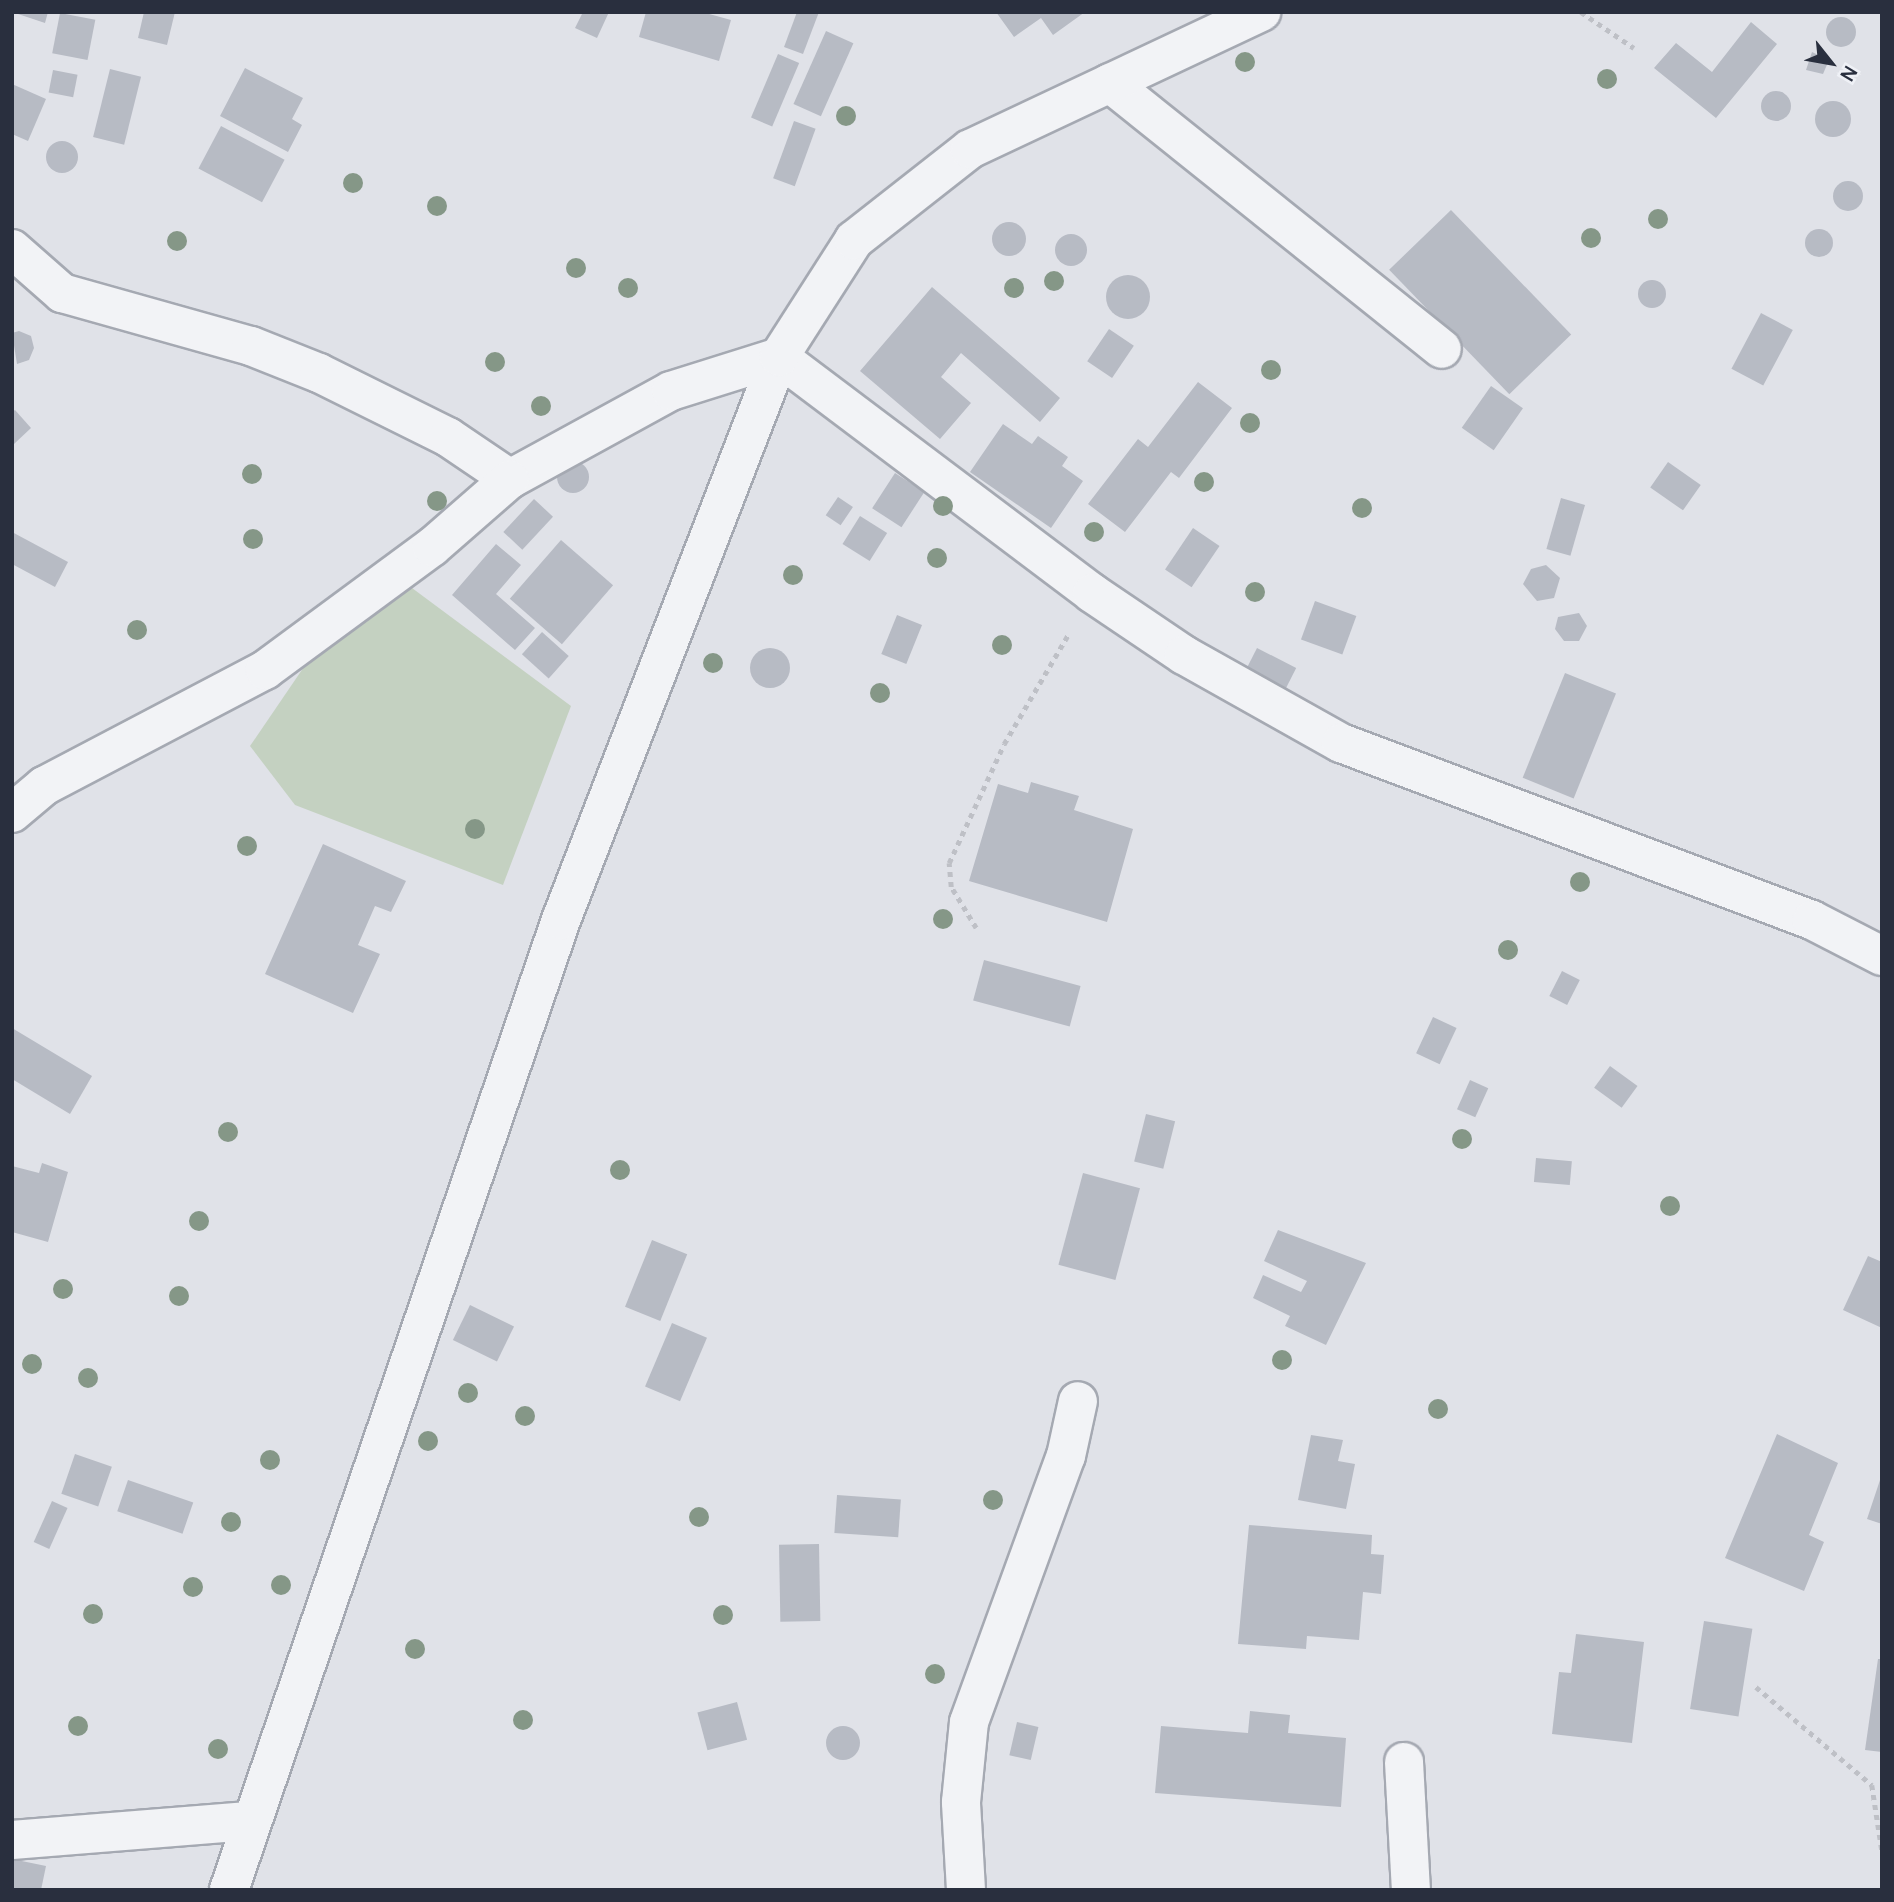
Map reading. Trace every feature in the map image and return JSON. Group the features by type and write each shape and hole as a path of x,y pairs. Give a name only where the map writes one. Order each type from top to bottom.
{"street":[{"path":"229,1890 248,1821 561,920 779,357 855,240 905,196 970,149 1261,12"},
{"path":"1110,83 1442,349"},
{"path":"12,249 69,296 251,346 319,373 448,437 510,479"},
{"path":"12,813 54,781 265,670 432,547 510,479 671,391 779,357"},
{"path":"779,357 1092,593 1184,654 1341,743 1812,920 1882,956"},
{"path":"966,1890 961,1802 969,1721 1066,1456 1078,1401"},
{"path":"1404,1762 1411,1890"},
{"path":"12,1840 248,1821"}],"path":[{"path":"1581,12 1633,48"},
{"path":"976,928 951,887 949,863 1004,744 1092,593"},
{"path":"1756,1687 1872,1785 1882,1850"}],"green space":[{"path":"412,588 571,706 503,885 295,805 250,746 325,636"}],"building":[{"path":"12,12 48,12 45,23"},
{"path":"144,12 175,12 167,45 138,38"},
{"path":"583,12 609,12 597,38 575,28"},
{"path":"646,12 702,12 731,20 719,61 639,37"},
{"path":"797,12 819,12 803,54 784,47"},
{"path":"996,12 1085,12 1053,35 1041,18 1014,37"},
{"path":"60,13 95,20 88,60 52,53"},
{"path":"1841,17 1852,21 1856,32 1852,43 1841,47 1830,43 1826,32 1830,21"},
{"path":"1751,22 1777,44 1716,118 1654,68 1676,43 1712,72"},
{"path":"826,31 853,43 821,116 793,104"},
{"path":"1812,52 1829,60 1823,74 1806,70"},
{"path":"778,54 799,63 772,127 751,118"},
{"path":"245,68 303,98 292,119 302,125 288,152 220,116"},
{"path":"110,69 141,77 124,145 93,137"},
{"path":"53,70 78,75 73,97 49,93"},
{"path":"12,84 46,99 28,141 12,134"},
{"path":"1776,91 1786,96 1791,106 1786,116 1776,121 1766,116 1761,106 1766,96"},
{"path":"1833,101 1846,106 1851,119 1846,132 1833,137 1820,132 1815,119 1820,106"},
{"path":"794,121 816,129 795,186 773,178"},
{"path":"221,126 285,160 262,202 198,168"},
{"path":"62,141 73,146 78,157 73,168 62,173 51,168 46,157 51,146"},
{"path":"1848,181 1859,185 1863,196 1859,207 1848,211 1837,207 1833,196 1837,185"},
{"path":"1451,210 1571,334 1509,394 1389,270"},
{"path":"1009,222 1021,227 1026,239 1021,251 1009,256 997,251 992,239 997,227"},
{"path":"1819,229 1829,233 1833,243 1829,253 1819,257 1809,253 1805,243 1809,233"},
{"path":"1071,234 1082,239 1087,250 1082,261 1071,266 1060,261 1055,250 1060,239"},
{"path":"1128,275 1143,282 1150,297 1143,312 1128,319 1113,312 1106,297 1113,282"},
{"path":"1652,280 1662,284 1666,294 1662,304 1652,308 1642,304 1638,294 1642,284"},
{"path":"932,287 1060,398 1040,422 961,353 941,377 971,403 940,439 860,371"},
{"path":"1761,313 1793,330 1763,386 1731,369"},
{"path":"1109,329 1134,346 1112,378 1087,361"},
{"path":"19,331 31,336 34,348 29,360 17,364 12,333"},
{"path":"1198,382 1232,408 1179,478 1171,472 1125,532 1088,504 1138,439 1148,447"},
{"path":"1491,386 1523,408 1494,450 1462,428"},
{"path":"15,410 31,428 14,444 12,412"},
{"path":"1003,424 1032,444 1038,436 1068,457 1062,466 1083,481 1051,528 970,472"},
{"path":"573,461 584,466 589,477 584,488 573,493 562,488 557,477 562,466"},
{"path":"1668,462 1701,485 1683,510 1650,487"},
{"path":"895,473 924,492 901,527 872,508"},
{"path":"838,497 853,507 841,525 826,515"},
{"path":"1561,498 1585,505 1570,556 1546,549"},
{"path":"534,499 553,517 522,550 503,532"},
{"path":"860,516 887,533 870,561 843,544"},
{"path":"1193,528 1220,546 1192,587 1165,569"},
{"path":"12,532 68,562 55,587 12,564"},
{"path":"561,540 613,585 562,644 510,599"},
{"path":"496,544 521,565 496,594 535,628 515,650 452,595"},
{"path":"1546,565 1560,578 1554,598 1537,601 1523,584 1531,569"},
{"path":"1315,601 1356,616 1342,655 1301,640"},
{"path":"1579,613 1587,626 1579,641 1564,641 1555,629 1558,617"},
{"path":"897,615 922,625 906,664 881,654"},
{"path":"542,632 569,656 549,678 522,654"},
{"path":"770,648 784,654 790,668 784,682 770,688 756,682 750,668 756,654"},
{"path":"1257,648 1296,668 1281,697 1242,677"},
{"path":"1565,673 1616,694 1574,798 1523,778"},
{"path":"1031,782 1079,796 1074,810 1133,829 1107,922 969,881 998,784 1028,793"},
{"path":"323,844 406,881 391,912 375,906 358,945 380,954 353,1013 265,974"},
{"path":"984,960 1081,986 1070,1026 973,1001"},
{"path":"1562,971 1580,980 1567,1005 1549,996"},
{"path":"1433,1017 1457,1028 1440,1064 1416,1053"},
{"path":"12,1028 92,1076 70,1114 12,1079"},
{"path":"1610,1066 1638,1086 1622,1108 1594,1088"},
{"path":"1470,1080 1488,1088 1475,1117 1457,1109"},
{"path":"1146,1114 1175,1121 1163,1169 1134,1162"},
{"path":"1536,1158 1572,1161 1570,1185 1534,1182"},
{"path":"42,1163 68,1172 48,1242 12,1232 12,1166 39,1173"},
{"path":"1083,1173 1140,1188 1115,1280 1058,1265"},
{"path":"1278,1230 1366,1263 1326,1345 1285,1326 1290,1316 1253,1298 1263,1275 1301,1292 1307,1281 1264,1261"},
{"path":"652,1240 687,1254 660,1321 625,1307"},
{"path":"1868,1256 1882,1262 1882,1328 1843,1310"},
{"path":"470,1305 514,1326 497,1362 453,1340"},
{"path":"672,1323 707,1338 680,1401 645,1387"},
{"path":"1777,1434 1838,1463 1809,1535 1824,1542 1804,1591 1725,1558"},
{"path":"1311,1435 1343,1440 1338,1461 1355,1464 1346,1509 1298,1500"},
{"path":"75,1454 112,1467 98,1506 61,1494"},
{"path":"1882,1474 1882,1524 1867,1519"},
{"path":"128,1480 193,1502 182,1534 117,1511"},
{"path":"837,1495 901,1499 898,1537 834,1533"},
{"path":"52,1501 68,1508 49,1549 34,1542"},
{"path":"1249,1525 1372,1535 1371,1554 1384,1555 1381,1594 1363,1592 1359,1640 1307,1636 1306,1649 1238,1644"},
{"path":"819,1544 820,1621 780,1622 779,1545"},
{"path":"1704,1621 1752,1629 1738,1717 1690,1709"},
{"path":"1576,1634 1644,1642 1632,1743 1552,1734 1559,1672 1571,1673"},
{"path":"1878,1659 1882,1659 1882,1752 1865,1750"},
{"path":"737,1702 747,1740 707,1750 697,1713"},
{"path":"1250,1711 1290,1715 1288,1733 1346,1738 1341,1807 1155,1793 1161,1726 1248,1733"},
{"path":"1017,1722 1038,1727 1031,1760 1009,1755"},
{"path":"843,1726 855,1731 860,1743 855,1755 843,1760 831,1755 826,1743 831,1731"},
{"path":"12,1859 46,1866 41,1890 12,1890"}]}
